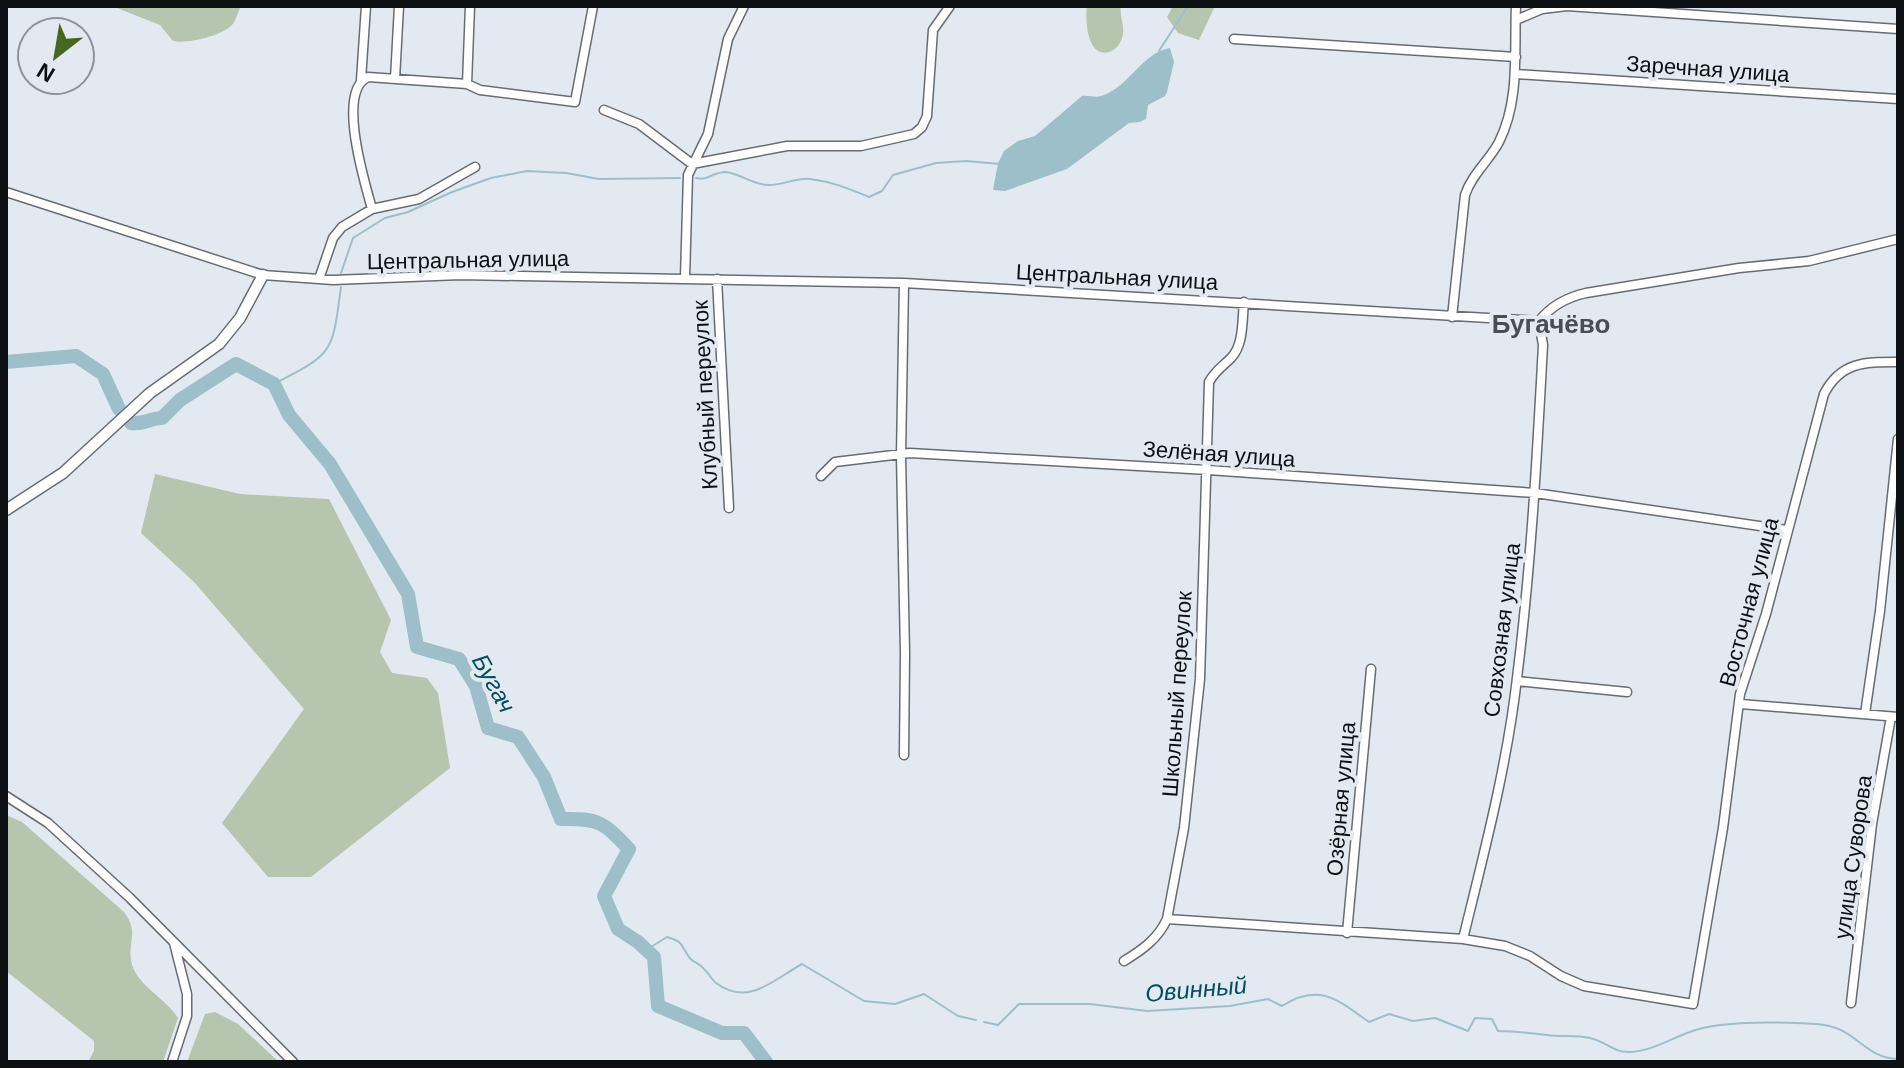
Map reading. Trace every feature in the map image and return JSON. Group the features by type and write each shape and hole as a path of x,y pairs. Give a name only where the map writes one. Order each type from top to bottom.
{"street":[{"path":"366,6 361,80 357,89 353,135 372,209"},
{"path":"395,79 399,6"},
{"path":"467,84 470,6"},
{"path":"361,80 368,77 467,84 480,90 575,102 593,6"},
{"path":"685,278 687,182 692,164 708,134 728,39 744,6"},
{"path":"604,110 639,124 692,164 787,146 861,146 914,134 927,116 933,30 950,6"},
{"path":"1452,317 1465,195 1471,179 1497,145 1511,109 1516,74 1516,6"},
{"path":"1516,20 1542,9 1567,6 1898,29"},
{"path":"1234,39 1516,57"},
{"name":"Заречная улица","path":"1516,74 1898,99"},
{"name":"Центральная улица","path":"319,279 337,232 372,209 419,199 475,167"},
{"name":"Центральная улица","path":"6,192 263,275 333,280 461,275 904,283 1539,321"},
{"path":"1539,321 1569,297 1586,293 1739,268 1809,261 1898,239"},
{"path":"6,510 63,473 150,393 219,344 240,318 263,275"},
{"name":"Клубный переулок","path":"717,279 729,508"},
{"path":"904,283 901,456 904,755"},
{"name":"Школьный переулок","path":"1167,919 1184,828 1195,741 1204,592 1209,382 1240,344 1244,302"},
{"name":"Совхозная улица","path":"1463,939 1488,840 1517,681 1535,493 1543,345 1539,321"},
{"name":"Восточная улица","path":"1463,939 1522,952 1584,986 1693,1004 1723,828 1740,694 1766,614 1817,417 1828,386 1854,364 1898,362"},
{"path":"1865,714 1880,611 1898,439"},
{"name":"Зелёная улица","path":"821,476 835,462 910,453 1535,493 1787,530"},
{"name":"Озёрная улица","path":"1347,933 1371,669"},
{"path":"1517,681 1627,692"},
{"path":"1741,704 1895,717"},
{"name":"улица Суворова","path":"1851,1003 1872,824 1895,717"},
{"path":"6,796 48,823 130,898 293,1062"},
{"path":"1124,961 1143,950 1167,919 1463,939"},
{"path":"172,1062 187,1016 187,994 174,943"}],"green space":[{"path":"112,6 241,6 227,29 204,38 179,42 173,41 160,25"},
{"path":"1087,6 1121,6 1123,34 1114,50 1102,52 1092,44 1087,28"},
{"path":"1173,6 1215,6 1199,40 1178,33 1167,17"},
{"path":"155,474 240,494 329,499 391,620 380,652 392,673 427,678 438,693 450,768 311,877 268,877 222,823 304,709 194,582 141,533"},
{"path":"6,815 22,822 124,912 132,931 130,953 133,969 178,1018 163,1062 88,1062 94,1051 94,1041 6,971"},
{"path":"215,1012 238,1024 279,1062 187,1062 205,1014"}],"water":[{"path":"1170,48 1174,62 1167,92 1148,105 1146,119 1129,123 1067,169 1005,191 993,190 998,163 1004,151 1018,141 1035,136 1082,96 1098,97 1111,92 1151,56"}],"waterway":[{"path":"1159,51 1188,6"},
{"path":"696,178 725,172 767,185 810,179 869,197 882,191 893,175 936,163 966,161 1000,164"},
{"path":"341,273 353,238 385,218 408,212 491,178 527,171 599,179 680,178"},
{"path":"274,384 309,365 327,349 335,326 341,287"},
{"name":"Бугач","path":"6,362 76,356 103,374 119,409"},
{"name":"Бугач","path":"131,423 162,418 180,400 236,364 274,384 289,415 330,464 408,594 417,647 459,659 476,686 488,728 518,737 544,777 561,819 584,819 600,824 629,849 604,896 618,929 654,957 658,1006 722,1033 744,1033 766,1062"},
{"name":"Овинный","path":"638,942 651,947 667,937 676,940 690,959 728,990 750,992 802,964 864,1001 895,1004 924,994 958,1016 976,1020"},
{"name":"Овинный","path":"984,1022 998,1025 1019,1004 1090,1004 1147,1011 1230,1006 1268,999 1282,1006 1307,995 1318,995 1338,1001 1369,1022 1389,1014 1413,1021 1435,1018 1468,1031 1475,1018 1492,1019 1498,1031 1585,1037 1624,1052 1648,1049 1712,1026 1757,1022 1816,1024 1841,1030 1876,1053 1898,1059"}],"district":[{"name":"Бугачёво","path":"1551,324"}]}
